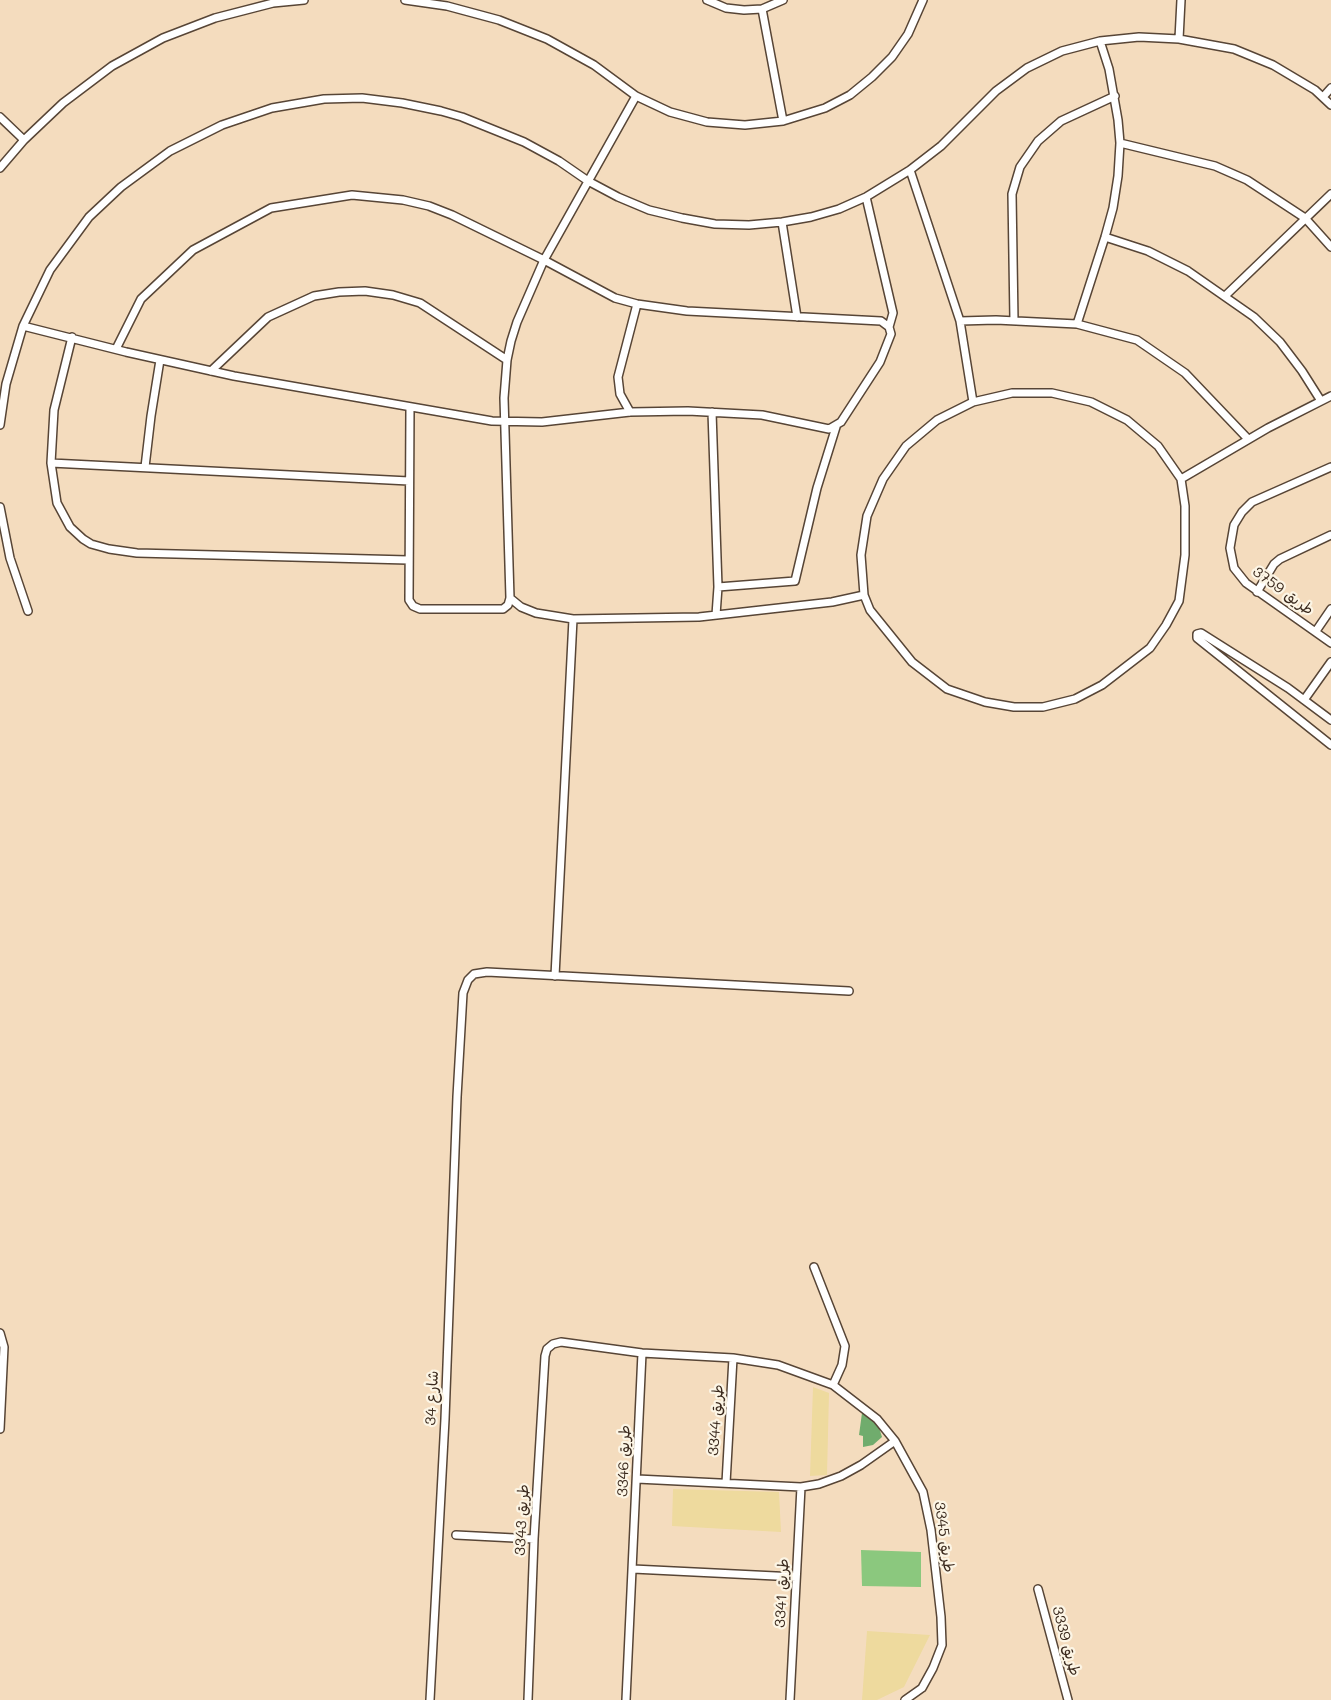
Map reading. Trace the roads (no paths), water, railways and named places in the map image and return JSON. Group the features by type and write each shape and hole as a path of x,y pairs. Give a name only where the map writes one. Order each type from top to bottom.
{"street":[{"path":"0,168 24,140 63,103 104,72 163,38 216,18 273,3 304,0"},
{"path":"405,0 447,6 500,20 547,39 594,65 636,96 670,112 707,122 745,125 783,121 825,108 850,94 892,57 908,34 923,0"},
{"path":"707,0 726,8 744,10 762,9 783,0"},
{"path":"1179,39 1181,0"},
{"path":"762,9 783,121"},
{"path":"0,424 6,384 23,326 50,270 89,217 153,161 187,141 238,118 272,108 324,99 362,98 441,111 473,120 524,142 559,161 588,181 649,210 682,219 737,224 782,222 839,209 866,197 910,170 941,146 996,91 1027,68 1062,51 1100,41 1139,36 1179,39 1242,52 1273,65 1315,90 1331,105"},
{"path":"1077,324 1105,237 1116,187 1120,143 1115,96 1100,41"},
{"path":"1323,97 1331,88"},
{"path":"410,407 408,596 410,603 416,609 499,610 508,605 510,598 505,379 507,360 517,322 544,260 636,96"},
{"path":"1014,321 1012,194 1020,167 1038,141 1061,121 1115,96"},
{"path":"0,117 24,140"},
{"path":"1120,143 1215,166 1246,180 1305,219 1331,247"},
{"path":"910,170 960,321 973,402"},
{"path":"1225,296 1331,194"},
{"path":"116,349 141,299 193,250 271,208 352,195 403,200 429,206 544,260 615,298 637,304 687,311 881,321 889,327"},
{"path":"718,588 795,581 817,488 836,427 880,362 890,337 889,327 893,313 866,197"},
{"path":"782,222 797,317"},
{"path":"1105,237 1148,251 1188,271 1254,317 1280,342 1302,370 1321,402"},
{"path":"211,371 268,317 314,296 356,291 393,295 420,303 507,360"},
{"path":"630,412 620,394 618,377 627,335 637,304"},
{"path":"960,321 1077,324 1137,340 1185,373 1248,439"},
{"path":"23,326 211,371 506,423 542,422 630,412 712,412 791,419 825,429 836,427"},
{"path":"72,337 54,410 51,463 54,495 65,519 83,539 109,549 137,553 408,560"},
{"path":"145,467 160,360"},
{"path":"1012,393 1052,393 1091,402 1127,420 1158,446 1181,479 1185,506 1185,555 1179,601 1150,648 1102,685 1074,699 1043,707 1014,707 985,702 947,689 912,662 870,610 864,595 861,555 867,516 883,478 906,446 937,420 973,402 1012,393"},
{"path":"1181,479 1248,439 1331,396"},
{"path":"712,412 718,588 716,615"},
{"path":"51,463 409,481"},
{"name":"طريق 3759","path":"1331,467 1258,498 1238,518 1231,540 1232,561 1241,579 1331,643"},
{"path":"0,507 10,558 28,611"},
{"path":"1257,592 1272,567 1280,559 1331,535"},
{"path":"510,598 521,607 536,614 573,619 699,617 832,602 864,595"},
{"path":"1316,631 1331,609"},
{"path":"573,619 555,976 849,991"},
{"path":"1331,720 1304,699 1201,633 1197,634 1197,638 1331,744"},
{"path":"1304,699 1331,662"},
{"name":"شارع 34","path":"430,1700 445,1419 463,993 468,980 474,974 481,972 555,976"},
{"path":"814,1267 845,1346 843,1365 833,1384"},
{"path":"0,1334 4,1347 0,1429"},
{"name":"طريق 3345","path":"553,1344 561,1342 642,1353 733,1358 778,1365 833,1384 877,1419 895,1441 923,1492 932,1530 942,1645 922,1688"},
{"name":"طريق 3343","path":"528,1700 534,1539 545,1356 553,1344"},
{"name":"طريق 3346","path":"626,1700 642,1353"},
{"name":"طريق 3344","path":"726,1483 733,1358"},
{"path":"637,1479 801,1487 819,1484 841,1476 895,1441"},
{"name":"طريق 3341","path":"790,1700 801,1487"},
{"path":"456,1535 534,1539"},
{"path":"633,1569 796,1577"},
{"name":"طريق 3339","path":"1038,1589 1068,1700"},
{"path":"905,1700 922,1688"},
{"path":"921,1700 922,1688"}]}
